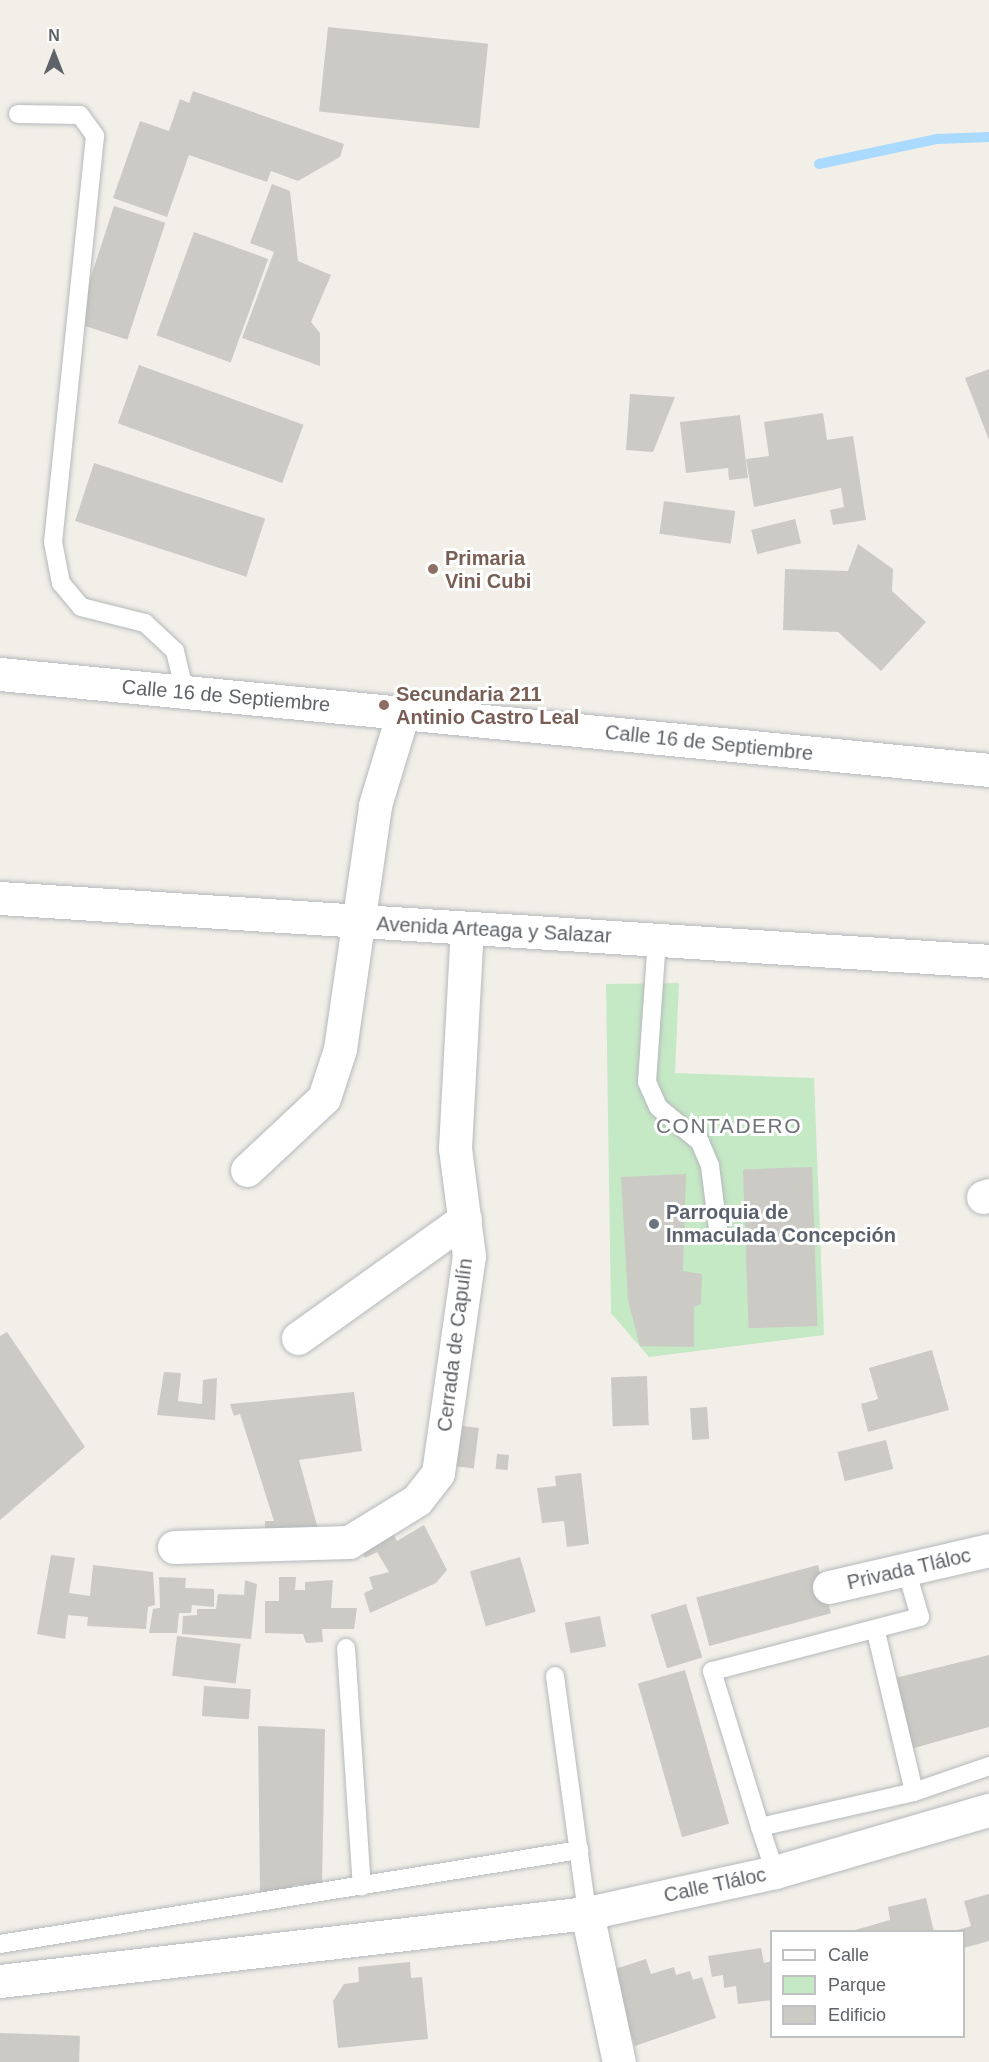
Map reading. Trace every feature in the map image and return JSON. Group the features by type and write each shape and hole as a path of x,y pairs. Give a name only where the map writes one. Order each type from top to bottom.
{"street":[{"name":"Calle 16 de Septiembre","path":"0,674 989,770"},
{"path":"247,1170 324,1098 340,1049 354,921 375,805 404,713"},
{"name":"Avenida Arteaga y Salazar","path":"0,898 989,961"},
{"name":"Cerrada de Capulín","path":"174,1547 349,1542 417,1500 438,1473 469,1256 455,1148 467,928"},
{"path":"298,1338 465,1219"},
{"name":"Privada Tláloc","path":"829,1587 989,1550"},
{"name":"Calle Tláloc","path":"0,1981 586,1913 775,1872 989,1810"},
{"path":"586,1913 618,2062"}],"lane":[{"path":"18,114 80,115 95,136 53,542 61,583 81,607 145,623 175,651 185,693"},
{"path":"657,939 647,1082 658,1107 700,1142 710,1166 718,1229"},
{"path":"775,1872 712,1671 876,1632 920,1617 906,1569"},
{"path":"876,1632 914,1792"},
{"path":"346,1648 362,1886"},
{"path":"555,1676 586,1913"},
{"path":"760,1827 914,1792 989,1766"},
{"path":"0,1944 579,1850"}],"green space":[{"path":"679,983 675,1073 814,1078 824,1335 649,1357 611,1313 606,984"}],"building":[{"path":"328,27 488,44 479,128 319,112"},
{"path":"193,91 344,144 340,157 298,181 271,171 267,182 189,155 167,217 113,198 140,121 169,131 180,99 189,103"},
{"path":"272,184 290,191 298,261 331,275 311,322 320,333 320,366 242,338 274,252 250,243"},
{"path":"114,206 165,223 127,340 76,323"},
{"path":"194,232 268,259 231,362 156,335"},
{"path":"139,365 303,425 282,483 118,423"},
{"path":"989,369 989,440 965,378"},
{"path":"630,394 675,397 653,452 626,450"},
{"path":"823,413 827,440 853,436 866,520 833,525 830,510 844,507 841,488 754,507 746,459 769,456 764,422"},
{"path":"740,415 748,478 729,480 728,468 686,473 680,422"},
{"path":"94,463 265,519 246,577 75,521"},
{"path":"664,501 735,511 731,544 659,534"},
{"path":"795,519 801,543 757,554 751,530"},
{"path":"858,544 893,569 892,591 926,622 881,671 838,632 783,630 785,569 848,571"},
{"path":"812,1167 818,1326 749,1328 743,1169"},
{"name":"Parroquia de Inmaculada Concepción","path":"686,1174 683,1271 702,1274 701,1304 694,1307 694,1347 640,1346 628,1300 621,1177"},
{"path":"7,1332 85,1447 0,1520 0,1336"},
{"path":"932,1350 949,1410 868,1432 861,1404 878,1399 869,1368"},
{"path":"164,1372 181,1373 178,1401 202,1404 203,1380 217,1378 215,1420 157,1415"},
{"path":"647,1376 649,1425 613,1426 611,1377"},
{"path":"354,1392 362,1451 299,1460 320,1536 265,1536 265,1521 274,1521 240,1414 234,1416 230,1404"},
{"path":"707,1407 709,1439 692,1440 690,1408"},
{"path":"455,1425 479,1428 474,1469 450,1466"},
{"path":"886,1440 893,1469 845,1481 837,1452"},
{"path":"497,1454 509,1455 508,1470 496,1469"},
{"path":"581,1473 589,1544 567,1547 564,1521 542,1523 537,1488 556,1486 555,1476"},
{"path":"424,1525 447,1570 436,1583 370,1613 364,1593 373,1589 369,1577 389,1572 377,1552 365,1558 359,1546 391,1530 397,1541"},
{"path":"51,1555 75,1558 69,1593 90,1596 93,1565 153,1572 155,1605 148,1607 146,1629 87,1626 88,1617 68,1615 65,1639 37,1634"},
{"path":"520,1557 536,1612 486,1626 470,1571"},
{"path":"818,1565 831,1613 709,1646 696,1598"},
{"path":"159,1577 186,1578 185,1588 214,1589 214,1607 192,1605 191,1613 179,1613 177,1633 149,1633 153,1609 160,1608"},
{"path":"279,1577 296,1577 295,1590 305,1590 305,1582 333,1580 331,1608 357,1608 354,1629 322,1629 323,1642 306,1643 303,1634 265,1633 265,1601 279,1601"},
{"path":"245,1580 257,1584 251,1639 182,1634 183,1616 197,1615 197,1609 216,1609 218,1594 244,1595"},
{"path":"686,1604 702,1658 667,1668 651,1615"},
{"path":"600,1616 606,1646 571,1653 565,1623"},
{"path":"177,1636 241,1644 236,1684 172,1676"},
{"path":"989,1655 989,1727 907,1750 883,1681"},
{"path":"685,1670 729,1824 682,1837 638,1684"},
{"path":"204,1686 251,1689 249,1719 202,1716"},
{"path":"258,1726 325,1729 322,1884 293,1885 294,1893 260,1894"},
{"path":"989,1894 989,1941 965,1948 965,1930 957,1930 971,1926 964,1901"},
{"path":"926,1898 934,1930 855,1930 890,1920 888,1907"},
{"path":"761,1948 764,1963 770,1962 770,2000 738,2004 736,1986 724,1988 723,1975 712,1977 708,1956"},
{"path":"646,1959 651,1974 674,1967 676,1975 690,1971 693,1980 702,1977 716,2018 635,2046 609,1971"},
{"path":"410,1962 411,1978 422,1977 428,2039 338,2048 333,2001 344,1984 359,1982 358,1967"},
{"path":"0,2033 80,2036 79,2062 0,2062"}],"waterway":[{"path":"819,164 937,139 989,137"}],"place":[{"name":"Primaria Vini Cubi","path":"433,569"},
{"name":"Secundaria 211 Antinio Castro Leal","path":"384,705"},
{"name":"Parroquia de Inmaculada Concepción","path":"654,1224"}],"district":[{"name":"CONTADERO","path":"729,1126"}]}
